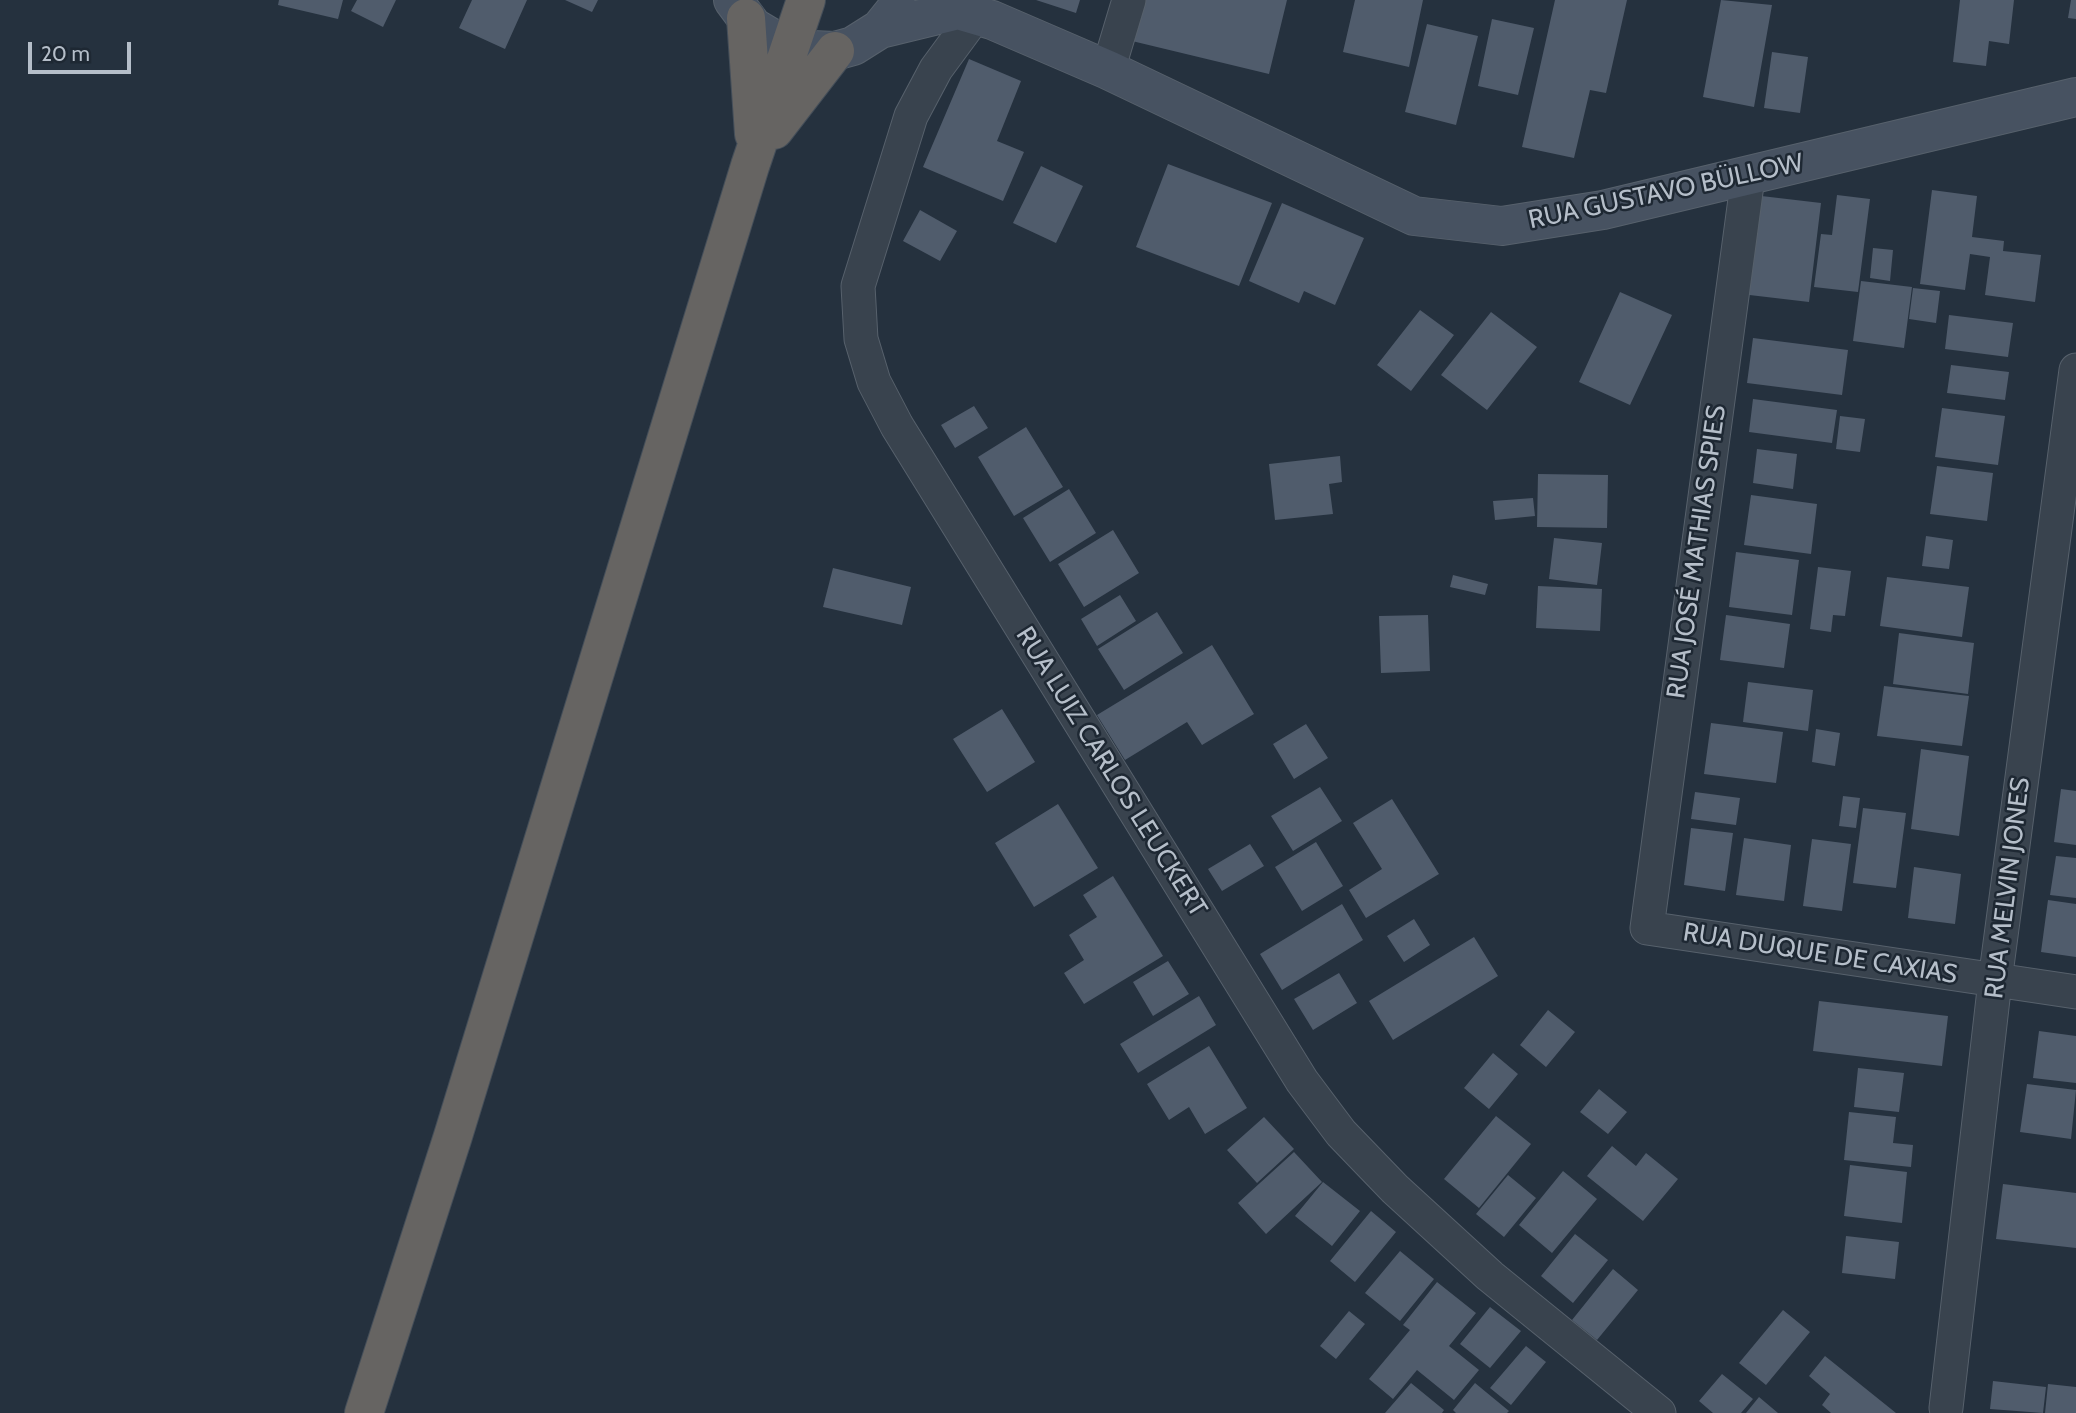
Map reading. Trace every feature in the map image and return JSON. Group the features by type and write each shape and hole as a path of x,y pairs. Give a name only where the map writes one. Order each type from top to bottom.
{"highway":[{"path":"364,1413 453,1136 755,153 806,0"},
{"path":"740,9 755,153"},
{"path":"755,153 835,51"}],"main road":[{"path":"740,9 753,27 790,49 835,51 853,46 890,15 961,9"},
{"name":"RUA GUSTAVO BÜLLOW","path":"961,9 1108,70 1415,216 1502,226 1603,210 2076,97"}],"street":[{"path":"1108,70 1129,0"},
{"name":"RUA LUIZ CARLOS LEUCKERT","path":"961,9 936,69 911,116 858,286 860,339 874,382 897,426 1302,1081 1340,1133 1395,1189 1490,1276 1659,1413"},
{"name":"RUA JOSÉ MATHIAS SPIES","path":"1647,928 1748,177"},
{"name":"RUA MELVIN JONES","path":"1946,1408 1995,981 2076,370"},
{"name":"RUA DUQUE DE CAXIAS","path":"1647,928 2076,992"}],"building":[{"path":"279,0 343,0 338,19 278,5"},
{"path":"357,0 396,0 383,27 351,11"},
{"path":"472,0 527,0 505,49 459,28"},
{"path":"565,0 598,0 592,12"},
{"path":"1036,0 1080,0 1076,13"},
{"path":"1142,0 1287,0 1269,74 1132,41"},
{"path":"1355,0 1423,0 1409,67 1343,52"},
{"path":"1555,0 1627,0 1606,93 1590,90 1574,158 1522,147"},
{"path":"1721,0 1772,5 1754,107 1703,97"},
{"path":"1960,0 2014,0 2009,44 1989,41 1986,66 1953,62"},
{"path":"2071,0 2076,0 2076,19 2068,18"},
{"path":"1492,19 1534,28 1518,95 1478,86"},
{"path":"1427,24 1478,36 1456,125 1405,112"},
{"path":"1772,52 1808,57 1800,113 1764,108"},
{"path":"969,59 1021,81 997,141 1024,152 1003,201 923,167"},
{"path":"1168,164 1272,203 1239,286 1136,247"},
{"path":"1041,166 1083,186 1056,243 1013,223"},
{"path":"1932,190 1977,196 1972,237 2004,241 2003,251 2041,255 2035,302 1985,295 1990,257 1970,254 1965,290 1920,284"},
{"path":"1753,195 1821,203 1809,302 1741,294"},
{"path":"1837,195 1870,199 1858,292 1814,287 1821,234 1832,235"},
{"path":"1282,203 1364,238 1335,305 1304,291 1299,303 1249,281"},
{"path":"920,210 957,231 940,261 903,241"},
{"path":"1873,248 1893,250 1890,281 1870,278"},
{"path":"1861,281 1912,287 1904,348 1853,341"},
{"path":"1913,288 1940,291 1936,323 1909,319"},
{"path":"1620,292 1672,315 1630,405 1579,382"},
{"path":"1420,310 1454,335 1411,391 1377,365"},
{"path":"1491,312 1537,347 1487,410 1441,375"},
{"path":"1949,315 2013,323 2008,357 1945,349"},
{"path":"1753,338 1848,350 1842,395 1747,383"},
{"path":"1951,365 2009,372 2005,400 1947,393"},
{"path":"1753,399 1837,410 1832,443 1749,432"},
{"path":"974,406 988,428 955,448 941,425"},
{"path":"1942,408 2005,416 1998,465 1935,457"},
{"path":"1840,416 1865,419 1860,452 1836,449"},
{"path":"1026,427 1063,487 1014,516 978,457"},
{"path":"1757,449 1797,454 1793,489 1753,483"},
{"path":"1340,456 1342,482 1329,484 1333,514 1275,520 1269,464"},
{"path":"1937,466 1993,473 1987,521 1930,514"},
{"path":"1538,474 1608,475 1607,528 1537,527"},
{"path":"1069,489 1096,533 1050,562 1023,518"},
{"path":"1751,495 1817,504 1811,554 1744,545"},
{"path":"1533,498 1535,516 1495,520 1493,501"},
{"path":"1113,530 1139,573 1084,607 1058,564"},
{"path":"1926,536 1953,540 1949,569 1922,566"},
{"path":"1554,538 1602,543 1597,585 1549,579"},
{"path":"1736,552 1799,560 1792,615 1729,607"},
{"path":"1818,567 1851,571 1845,616 1833,615 1831,632 1810,629"},
{"path":"833,568 911,587 902,625 823,607"},
{"path":"1453,575 1488,584 1485,595 1450,587"},
{"path":"1887,577 1969,587 1962,637 1880,626"},
{"path":"1538,586 1602,589 1600,631 1536,628"},
{"path":"1120,595 1136,621 1097,646 1081,619"},
{"path":"1157,612 1183,653 1124,690 1098,649"},
{"path":"1428,615 1430,671 1381,673 1379,616"},
{"path":"1726,615 1790,624 1784,668 1720,660"},
{"path":"1899,633 1974,643 1968,694 1893,684"},
{"path":"1212,645 1254,714 1202,745 1187,722 1125,760 1097,715"},
{"path":"1748,682 1813,690 1808,731 1743,722"},
{"path":"1884,686 1969,696 1962,746 1877,736"},
{"path":"1002,709 1035,762 987,792 953,739"},
{"path":"1711,723 1783,732 1776,783 1704,774"},
{"path":"1306,724 1328,758 1294,779 1273,744"},
{"path":"1816,729 1840,733 1835,766 1812,762"},
{"path":"1921,749 1969,756 1959,836 1911,829"},
{"path":"1320,787 1342,821 1293,851 1271,816"},
{"path":"2061,789 2076,791 2076,845 2054,842"},
{"path":"1695,792 1740,798 1736,825 1691,819"},
{"path":"1843,796 1860,798 1856,828 1839,826"},
{"path":"1392,799 1439,874 1366,918 1349,890 1382,869 1353,823"},
{"path":"1058,804 1098,868 1034,907 995,843"},
{"path":"1863,808 1906,813 1896,888 1853,883"},
{"path":"1691,828 1733,833 1725,891 1684,885"},
{"path":"1744,838 1791,845 1784,901 1736,895"},
{"path":"1812,839 1851,844 1842,911 1803,906"},
{"path":"1316,842 1343,886 1302,911 1275,867"},
{"path":"1250,844 1264,866 1222,891 1208,869"},
{"path":"2056,856 2076,858 2076,898 2050,895"},
{"path":"1914,867 1961,874 1955,924 1908,918"},
{"path":"1113,876 1163,956 1084,1004 1064,973 1084,960 1069,935 1097,917 1083,895"},
{"path":"2048,900 2076,904 2076,957 2041,952"},
{"path":"1342,904 1363,940 1282,990 1260,954"},
{"path":"1414,919 1430,945 1404,962 1387,936"},
{"path":"1474,937 1498,976 1393,1040 1369,1001"},
{"path":"1168,961 1189,994 1153,1016 1133,982"},
{"path":"1339,973 1357,1003 1313,1030 1294,999"},
{"path":"1199,996 1216,1025 1138,1073 1120,1044"},
{"path":"1819,1001 1948,1016 1942,1066 1813,1051"},
{"path":"1548,1010 1575,1032 1546,1067 1520,1045"},
{"path":"2039,1031 2076,1036 2076,1083 2033,1078"},
{"path":"1209,1046 1247,1108 1205,1134 1189,1107 1169,1120 1147,1084"},
{"path":"1493,1053 1518,1074 1489,1109 1464,1088"},
{"path":"1858,1068 1904,1073 1899,1112 1854,1107"},
{"path":"2027,1084 2076,1090 2071,1139 2020,1132"},
{"path":"1599,1089 1627,1112 1608,1134 1580,1112"},
{"path":"1849,1112 1896,1117 1893,1143 1913,1145 1911,1167 1844,1160"},
{"path":"1496,1116 1531,1144 1479,1208 1444,1179"},
{"path":"1264,1117 1294,1149 1257,1183 1227,1150"},
{"path":"1612,1146 1636,1166 1646,1153 1678,1179 1643,1221 1587,1176"},
{"path":"1294,1152 1322,1182 1266,1234 1238,1203"},
{"path":"1850,1165 1907,1172 1902,1223 1844,1216"},
{"path":"1563,1171 1597,1199 1552,1253 1519,1225"},
{"path":"1508,1175 1536,1198 1504,1237 1476,1214"},
{"path":"1323,1182 1360,1211 1332,1246 1295,1216"},
{"path":"2003,1184 2076,1193 2076,1248 1996,1239"},
{"path":"1371,1211 1396,1232 1355,1282 1330,1261"},
{"path":"1575,1234 1608,1260 1573,1303 1541,1276"},
{"path":"1846,1236 1899,1242 1895,1279 1842,1273"},
{"path":"1400,1251 1434,1279 1400,1321 1365,1293"},
{"path":"1613,1269 1638,1290 1597,1340 1572,1320"},
{"path":"1437,1282 1476,1313 1449,1346 1479,1370 1454,1400 1417,1370 1393,1399 1369,1379 1410,1330 1403,1325"},
{"path":"1490,1307 1521,1331 1490,1368 1460,1344"},
{"path":"1783,1310 1810,1332 1766,1385 1739,1363"},
{"path":"1349,1311 1365,1324 1336,1359 1320,1346"},
{"path":"1526,1346 1546,1362 1511,1405 1490,1388"},
{"path":"1825,1356 1896,1413 1831,1413 1822,1405 1830,1394 1809,1376"},
{"path":"1722,1374 1753,1399 1741,1413 1713,1413 1699,1401"},
{"path":"1993,1381 2046,1387 2043,1413 1990,1409"},
{"path":"1411,1383 1444,1410 1442,1413 1385,1413"},
{"path":"1475,1383 1509,1411 1456,1413 1453,1410"},
{"path":"2048,1384 2076,1387 2076,1413 2045,1413"},
{"path":"1759,1397 1778,1413 1746,1413"}]}
